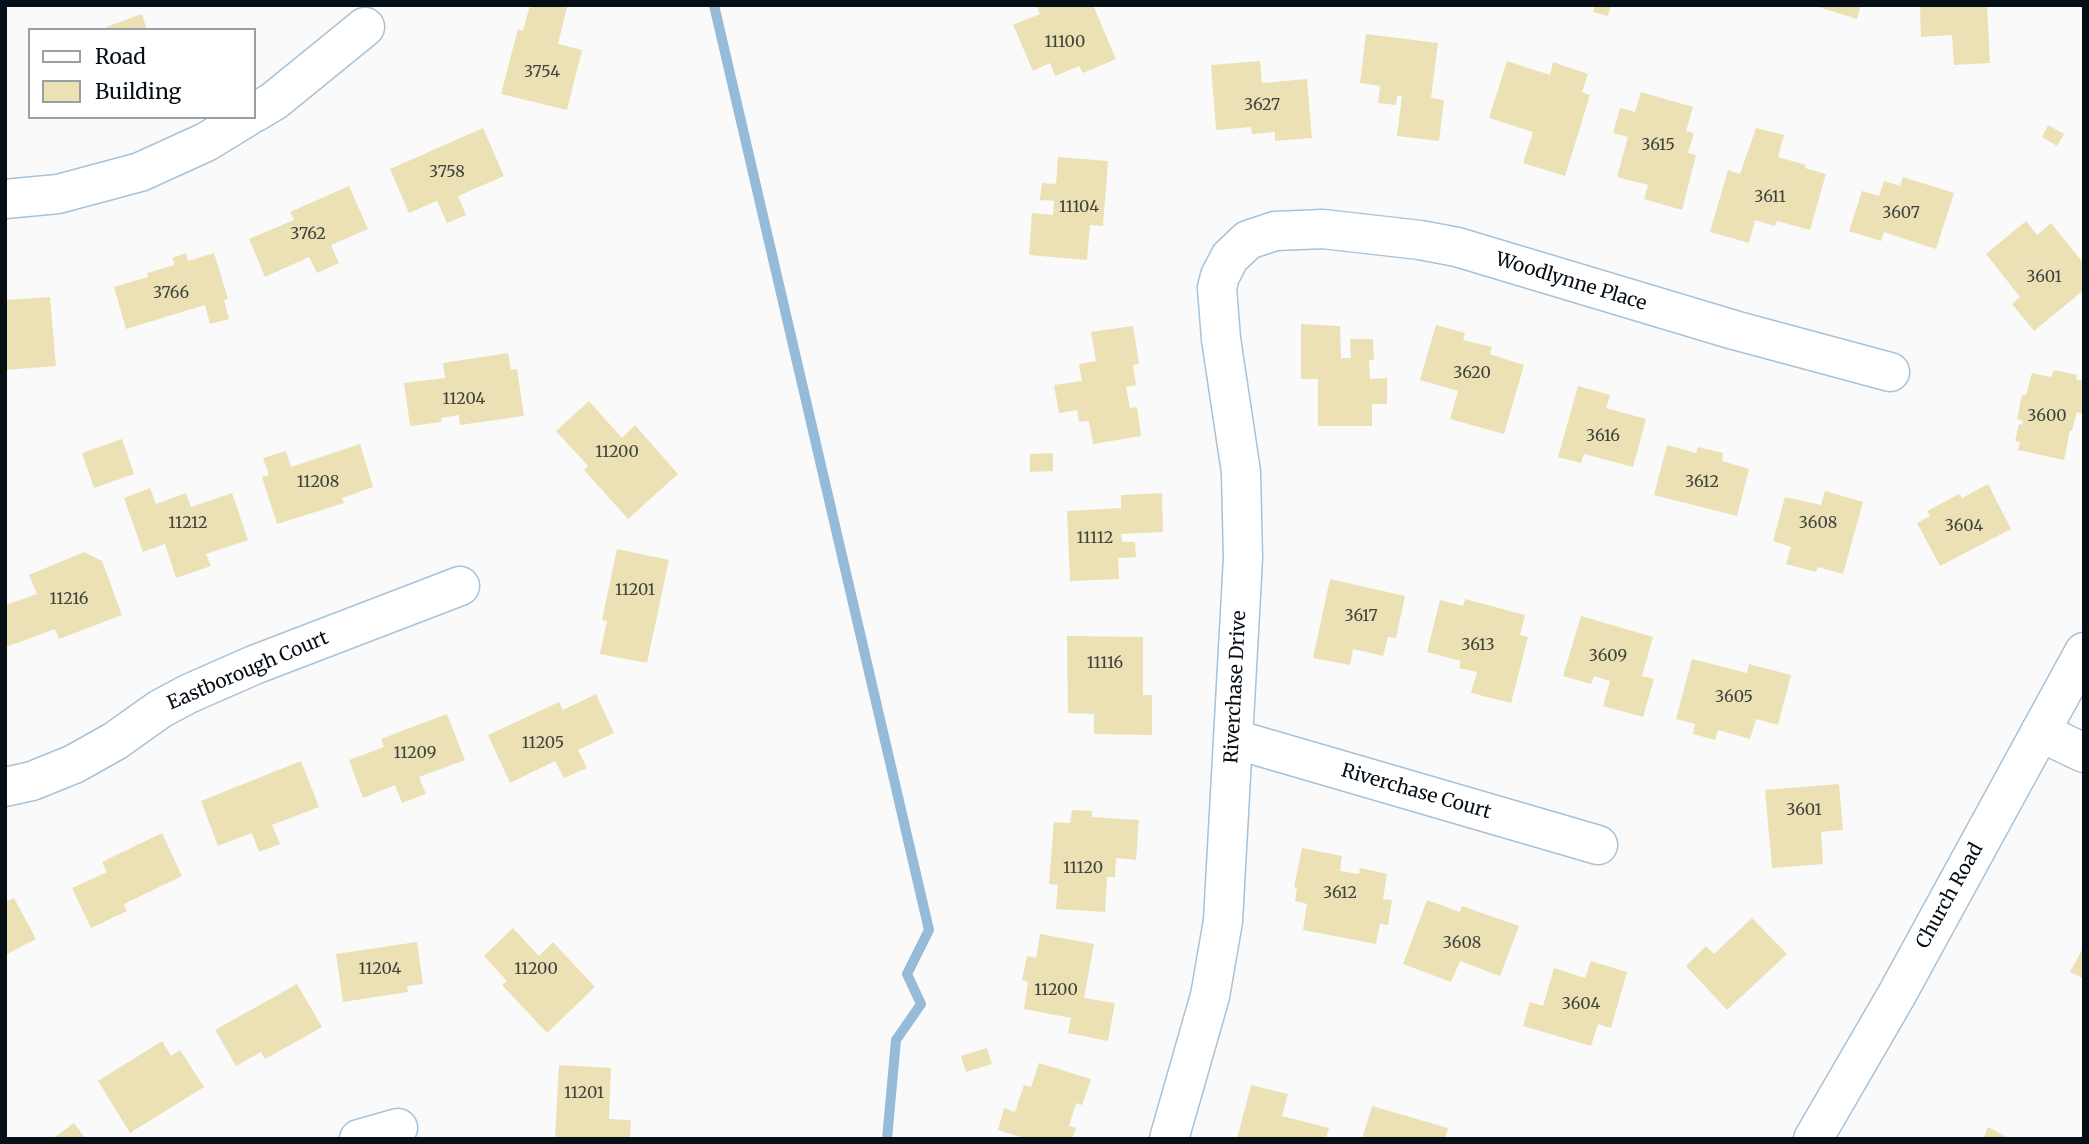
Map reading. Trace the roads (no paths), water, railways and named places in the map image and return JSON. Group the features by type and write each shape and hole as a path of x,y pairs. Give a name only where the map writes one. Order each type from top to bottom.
{"street":[{"path":"256,112 274,101 365,27"},
{"path":"5,200 58,194 140,172 196,147 244,119"},
{"name":"Woodlynne Place","path":"1248,240 1275,231 1323,229 1457,247 1734,330 1890,372"},
{"name":"Riverchase Drive","path":"1169,1139 1210,996 1221,933 1243,558 1241,471 1221,339 1217,288 1230,257 1248,240"},
{"name":"Eastborough Court","path":"5,787 74,764 115,741 160,709 254,664 460,586"},
{"name":"Church Road","path":"1813,1139 1896,996 2084,652"},
{"path":"2040,732 2084,753"},
{"name":"Riverchase Court","path":"1234,738 1598,845"},
{"path":"359,1139 398,1128"}],"waterway":[{"path":"714,5 929,930 907,974 921,1004 896,1040 887,1139"}]}
